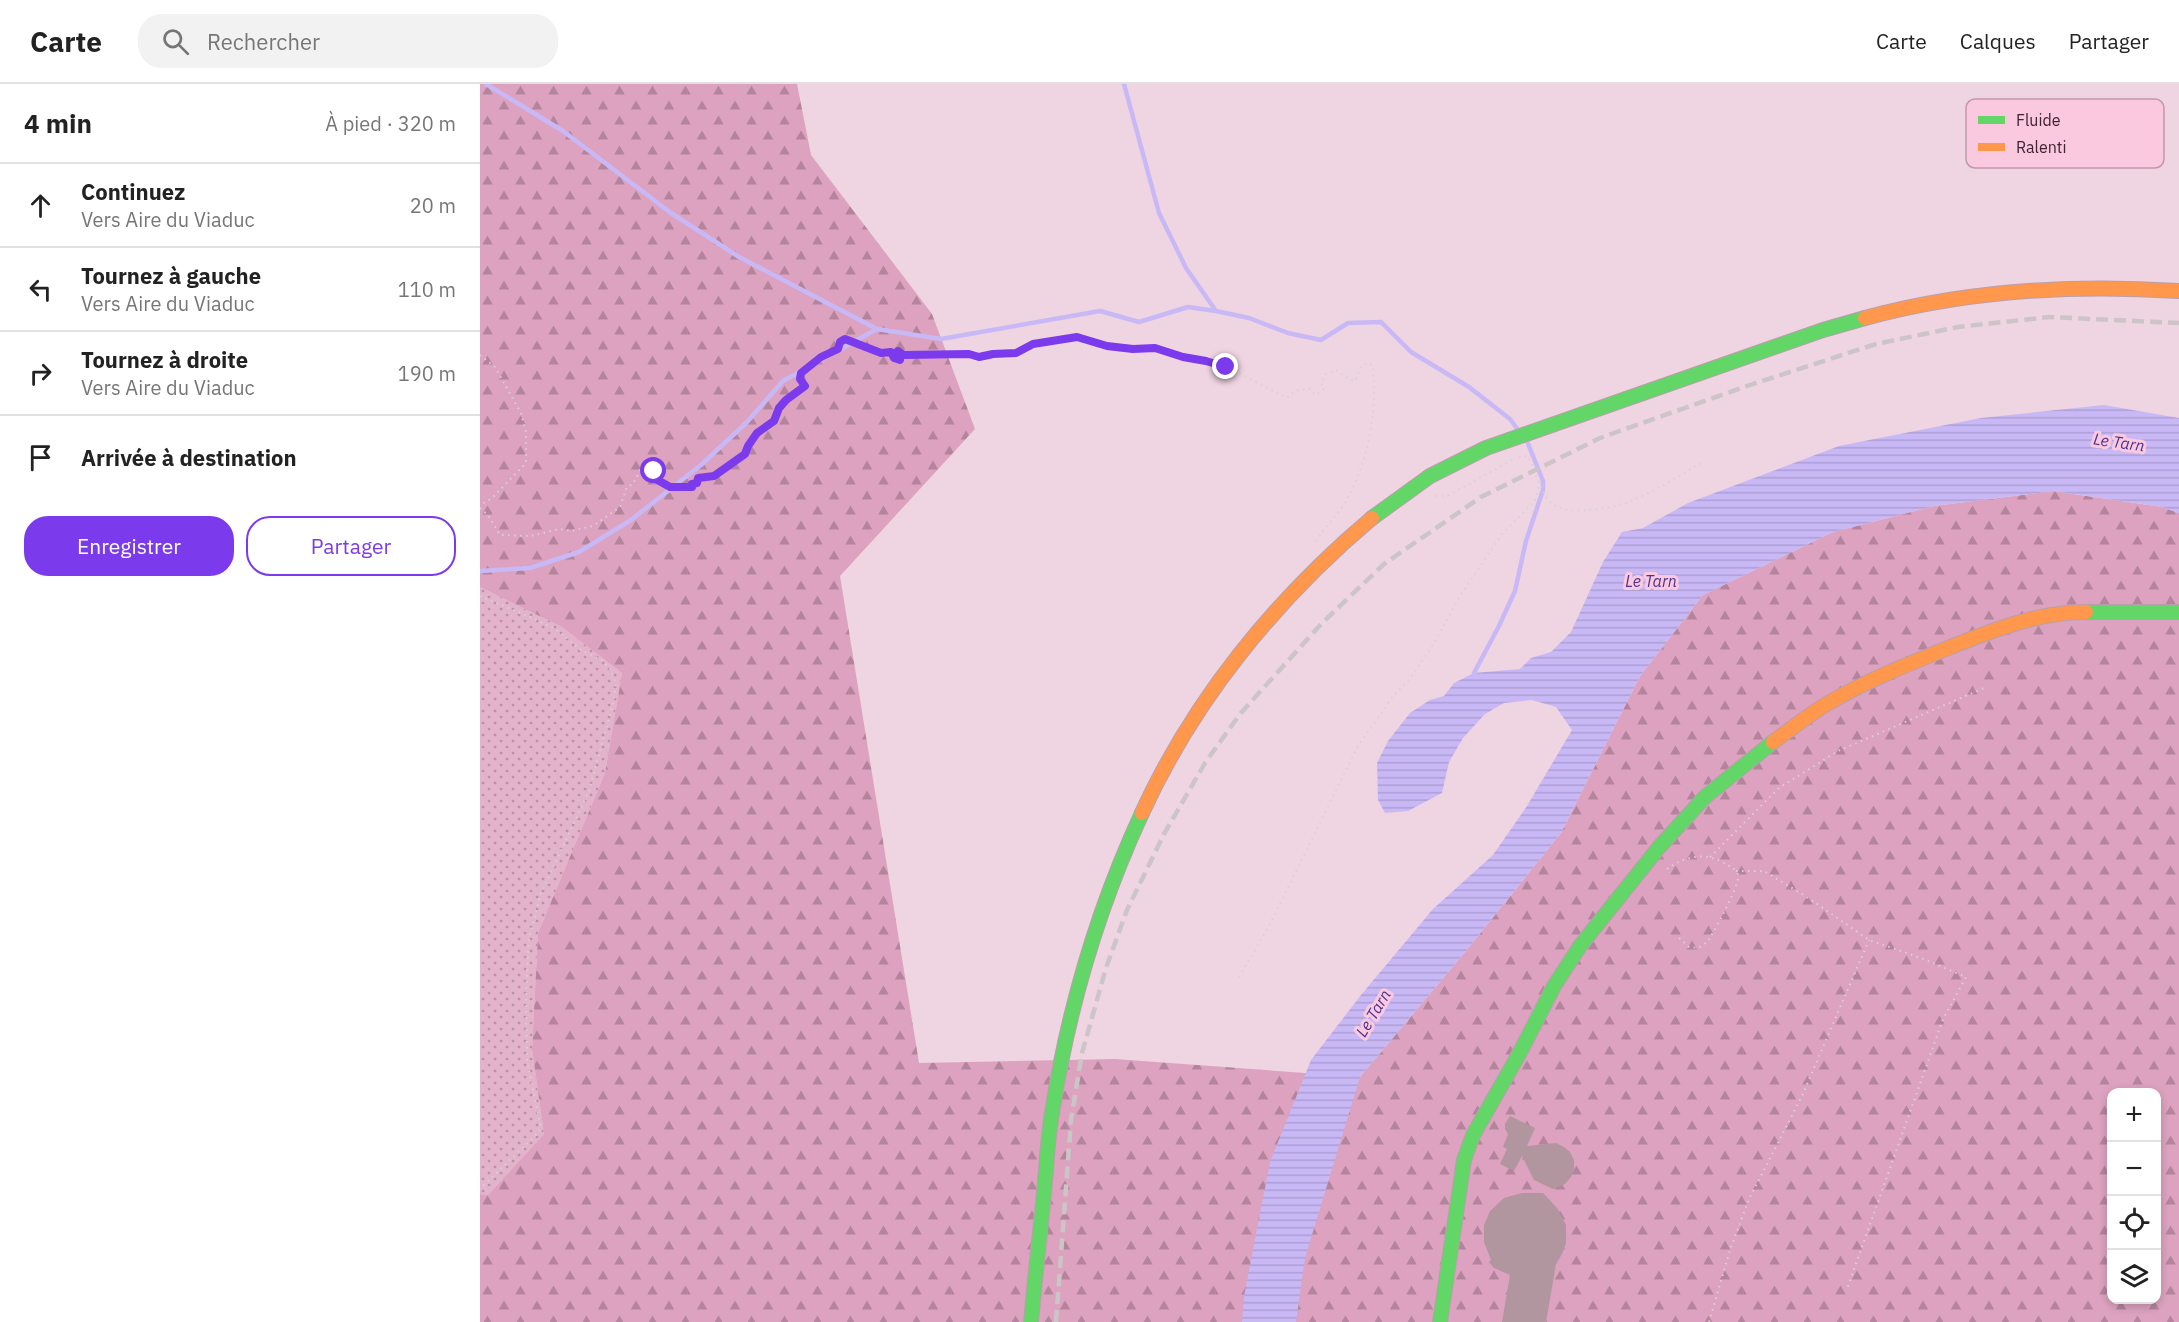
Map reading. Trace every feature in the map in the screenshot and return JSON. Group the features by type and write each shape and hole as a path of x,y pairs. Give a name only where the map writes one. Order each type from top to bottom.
{"main road":[{"path":"1031,1322 1052,1112 1070,1025 1104,908 1127,844 1169,758 1246,646 1311,575 1377,512 1429,476 1486,448 1823,330 1923,305 1992,294 2127,288 2179,291"},
{"path":"1440,1322 1464,1160 1473,1135 1518,1056 1554,986 1580,946 1660,846 1706,796 1768,745 1826,705 1888,672 1979,636 2026,620 2066,612 2179,612"}],"path":[{"path":"480,355 495,367 520,413 526,432 525,463 492,498 480,507 489,515 500,535 531,536 559,529 580,530 593,526 614,513 620,507 627,487 633,484 643,465 654,471 654,478 670,487 692,487 692,484 697,483 698,478 714,476 745,454 757,433 774,421 779,408 786,400 805,386 800,379 801,373 821,357 838,349 840,342 845,339 881,353 891,352 894,358 900,360 898,351 904,355 969,354 979,357 1016,353 1033,344 1077,337 1107,346 1133,349 1155,348 1183,357 1219,364 1287,398 1294,390 1300,389 1310,389 1315,395 1320,393 1324,389 1321,383 1326,374 1336,370 1355,381 1361,366 1367,363 1373,366 1375,396 1370,440 1351,490 1313,545"},
{"path":"1436,496 1447,496 1515,458 1528,456 1549,501 1558,508 1576,512 1625,503 1654,490 1702,462"},
{"path":"1239,977 1269,926 1358,746 1431,648 1462,593 1502,534 1535,501 1540,481"},
{"path":"480,596 530,616 557,630 582,651 602,660 610,669 616,683 614,700 589,791 541,893 529,938 526,994 527,1060 540,1125 539,1132 480,1189"},
{"path":"1710,857 1779,788 1838,751 1984,688"},
{"path":"1661,877 1668,868 1684,859 1703,856 1717,859 1736,871 1764,871 1810,899 1869,940 1966,977 1943,1019 1847,1289"},
{"path":"1677,936 1689,947 1699,948 1708,940 1736,888 1738,876 1736,871"},
{"path":"1709,1322 1730,1250 1749,1199 1802,1096 1869,940"}],"shaded area":[{"path":"480,587 562,627 622,673 605,773 538,933 532,1049 544,1134 488,1195 480,1194"}],"green space":[{"path":"480,84 797,84 811,155 932,314 975,429 840,576 919,1063 1115,1059 1360,1077 1561,833 1640,676 1703,595 1833,532 1934,506 2053,491 2162,507 2179,513 2179,1322 480,1322 480,1194 488,1195 544,1134 532,1049 538,933 605,773 622,673 562,627 480,587"}],"water":[{"name":"Le Tarn","path":"2104,405 2179,418 2179,513 2162,507 2053,491 1934,506 1833,532 1703,595 1640,676 1561,833 1360,1077 1305,1258 1296,1322 1242,1322 1244,1296 1270,1162 1311,1060 1361,995 1433,909 1493,855 1527,806 1572,730 1556,707 1532,700 1504,703 1485,714 1463,738 1449,762 1442,793 1408,811 1385,813 1378,800 1377,763 1388,741 1410,713 1430,700 1444,696 1454,683 1474,673 1520,669 1531,658 1551,652 1571,632 1603,562 1622,532 1643,528 1688,503 1839,446 1981,418"}],"building":[{"path":"1510,1116 1535,1128 1527,1146 1556,1143 1570,1152 1574,1160 1574,1169 1565,1184 1553,1189 1534,1180 1522,1156 1514,1171 1500,1164 1507,1149 1503,1147 1508,1134 1505,1124"},
{"path":"1522,1193 1543,1193 1557,1208 1566,1225 1566,1243 1556,1264 1546,1322 1502,1322 1510,1275 1494,1268 1489,1262 1491,1260 1484,1242 1484,1225 1490,1211 1504,1198"}],"waterway":[{"path":"486,84 563,131 671,213 739,257 877,329 941,339 1100,311 1139,322 1188,307 1216,311"},
{"path":"1124,84 1159,213 1186,268 1216,311 1249,318 1288,333 1321,340 1348,323 1381,322 1411,352 1469,387 1510,419 1518,430"},
{"path":"480,571 530,568 579,552 631,520 701,465 747,422 783,381 877,329"},
{"path":"1475,676 1474,673 1515,591 1526,541 1543,490 1543,481 1527,441"}],"railway":[{"path":"1056,1322 1071,1120 1082,1053 1106,968 1127,910 1164,834 1205,763 1240,714 1322,623 1384,564 1481,497 1600,438 1876,344 1958,327 2049,317 2179,323"}],"traffic: fast":[{"path":"1372,518 1430,476 1486,448 1823,330 1865,318"},
{"path":"2086,612 2179,612"},
{"path":"1440,1322 1464,1160 1473,1135 1518,1056 1554,986 1580,946 1660,846 1706,796 1773,742"},
{"path":"1031,1322 1050,1130 1067,1036 1098,923 1142,813"}],"traffic: slow":[{"path":"1865,318 1943,301 2021,291 2100,288 2179,291"},
{"path":"1142,813 1186,730 1240,653 1303,582 1372,518"},
{"path":"1773,742 1825,705 1857,687 1907,665 2020,622 2053,615 2086,612"}],"route":[{"path":"654,471 654,478 670,487 684,488 692,487 692,484 697,483 698,478 714,476 735,462 745,454 757,433 774,421 779,408 786,400 805,386 800,379 801,373 821,357 838,349 840,342 845,339 881,353 891,352 894,358 900,360 898,351 904,355 939,353 969,354 979,357 1016,353 1033,344 1077,337 1097,345 1133,349 1155,348 1172,352 1177,356 1226,367"}]}
